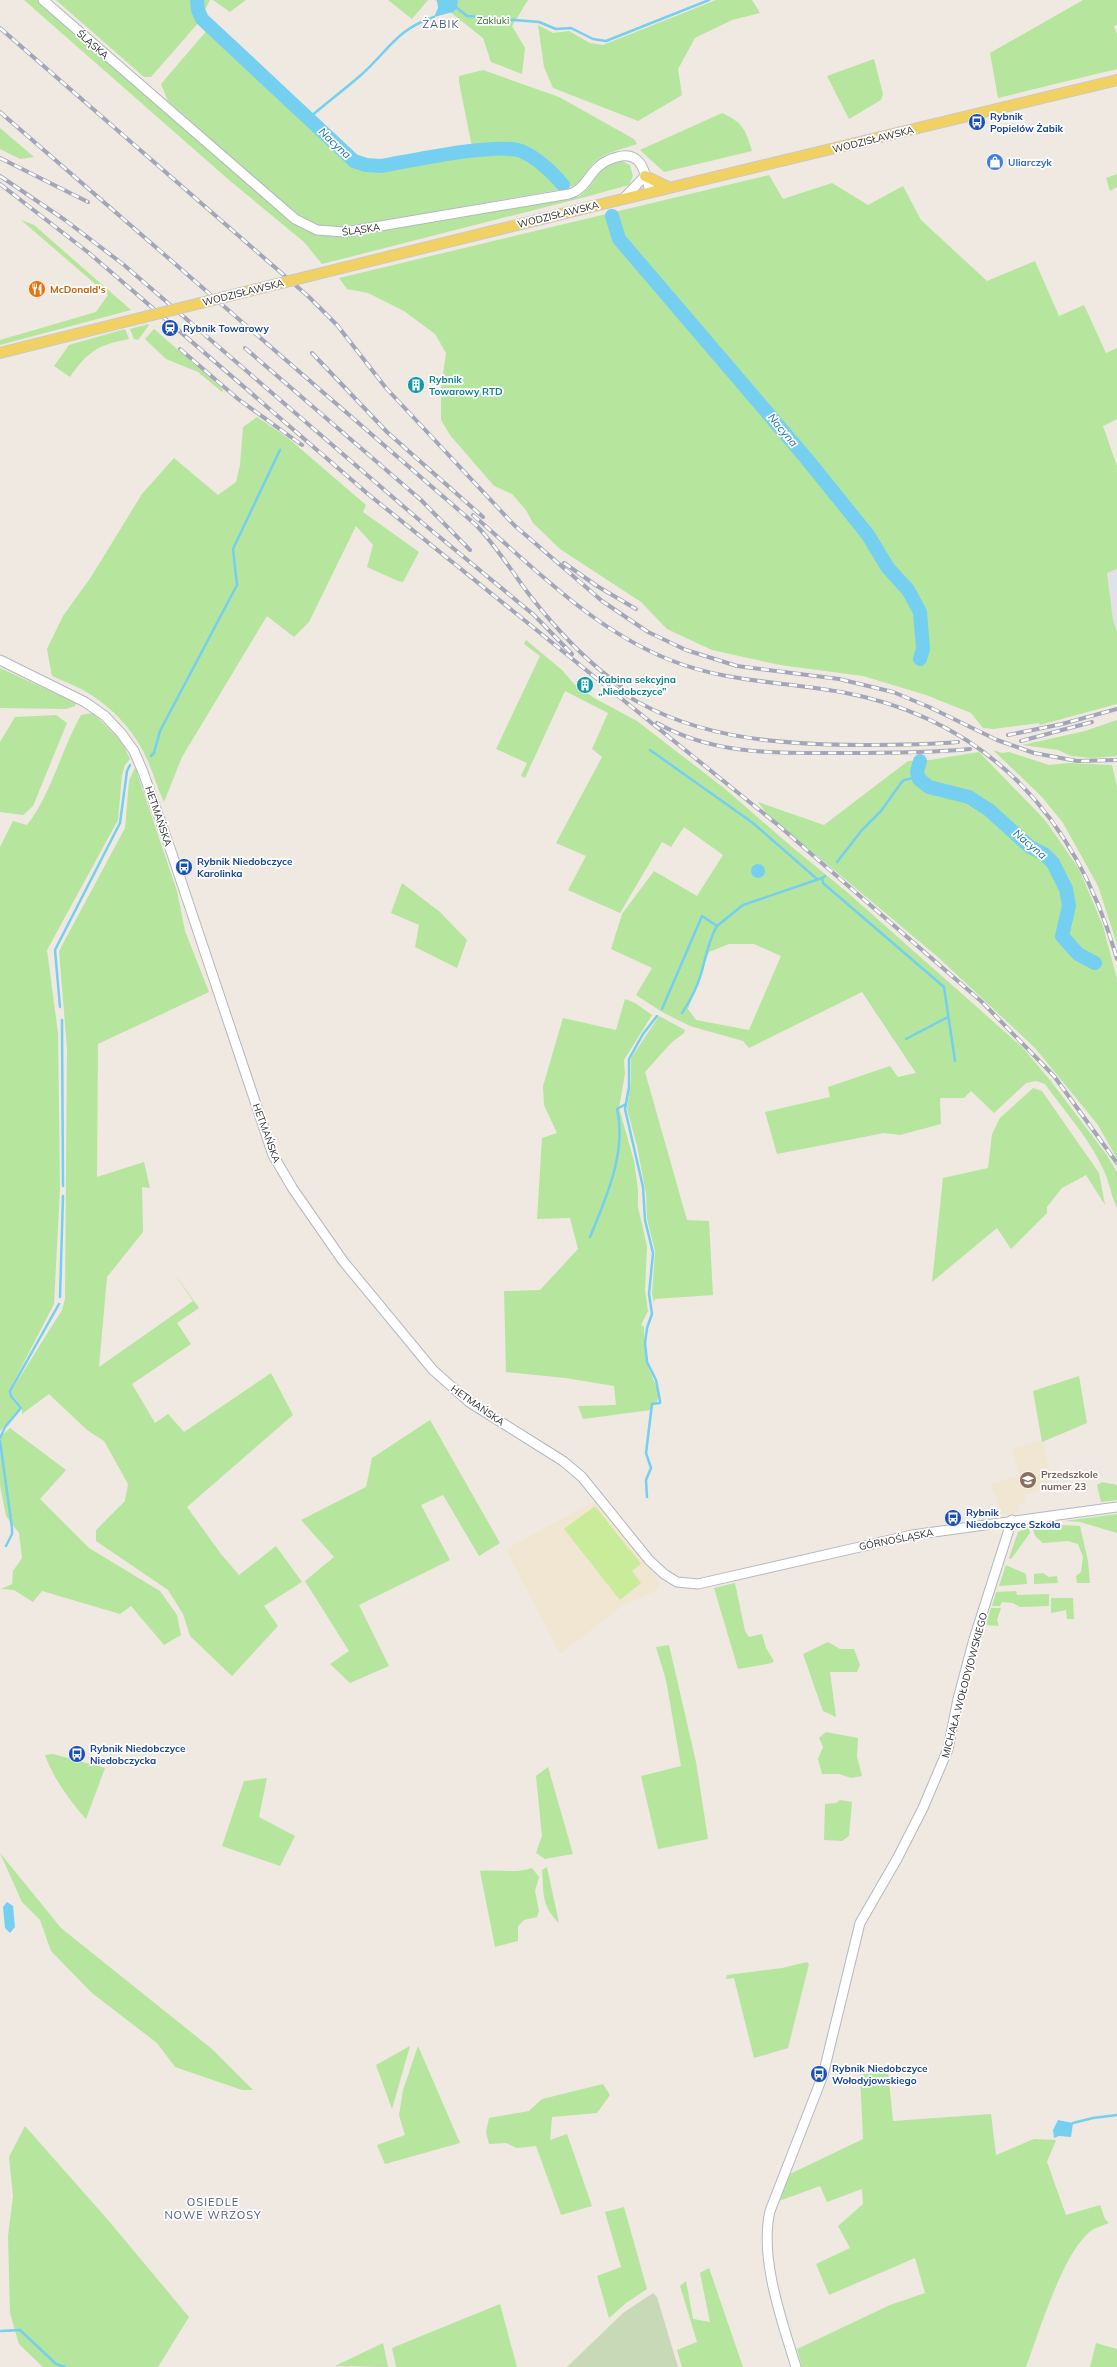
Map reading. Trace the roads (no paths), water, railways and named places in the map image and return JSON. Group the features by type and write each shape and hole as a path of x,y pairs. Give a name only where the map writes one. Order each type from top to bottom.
{"main road":[{"name":"WODZISŁAWSKA","path":"0,353 650,191 1117,80"},
{"path":"645,176 668,187"}],"street":[{"name":"ŚLĄSKA","path":"43,0 295,219 315,229 349,232 569,194 582,188 601,164 623,156 638,159 650,191"},
{"path":"624,198 645,176"},
{"name":"HETMAŃSKA","path":"0,660 85,702 105,716 121,733 134,751 162,824 274,1154 293,1189 343,1261 439,1377 469,1402 563,1461 582,1477 653,1564 677,1582"},
{"name":"GÓRNOŚLĄSKA","path":"677,1582 698,1584 912,1535 1012,1520 1117,1507"},
{"name":"MICHAŁA WOŁODYJOWSKIEGO","path":"796,2367 767,2254 767,2231 770,2211 823,2076 860,1923 897,1859 923,1808 948,1749 958,1699 974,1639 1012,1520"}],"water":[{"path":"437,0 458,0 457,8 453,12 434,17 438,8"},
{"path":"755,864 761,864 765,868 765,874 761,878 755,878 751,874 751,868"},
{"path":"7,1902 13,1906 15,1927 10,1933 5,1928 3,1907"},
{"path":"1058,2120 1073,2123 1071,2137 1059,2136 1054,2138 1053,2130"}],"waterway":[{"name":"Nacyna","path":"197,0 198,10 202,19 354,161 366,165 381,166 474,150 509,149 521,151 533,157 549,170 563,185"},
{"path":"457,8 467,16 539,22 556,29 571,28 593,39 606,41 709,0"},
{"path":"309,118 361,75 402,34 421,22 434,17"},
{"name":"Nacyna","path":"612,216 619,239 806,458 868,535 888,568 908,590 920,612 923,649 920,659"},
{"path":"151,756 154,753 160,731 237,585 233,549 280,450"},
{"path":"650,750 753,823 817,879"},
{"name":"Nacyna","path":"920,761 917,772 919,779 929,787 969,797 989,810 1030,847 1044,854 1053,863 1066,889 1069,906 1062,936 1078,954 1095,963"},
{"path":"60,1007 55,950 120,823 127,771 130,765"},
{"path":"837,862 862,830 881,811 901,783 904,780 918,777"},
{"path":"825,876 822,878 823,883 944,987 955,1061"},
{"path":"662,1009 702,916 717,926 743,905 822,878"},
{"path":"682,1013 697,984 709,943 717,926"},
{"path":"647,1497 646,1480 651,1468 646,1453 652,1404 660,1403 656,1380 647,1362 645,1343 647,1328 652,1314 649,1294 653,1253 645,1220 643,1187 625,1109 629,1087 629,1059 643,1034 657,1016"},
{"path":"906,1039 948,1017"},
{"path":"62,1020 63,1186"},
{"path":"590,1237 608,1191 617,1158 619,1142 617,1109 626,1104"},
{"path":"60,1297 63,1196"},
{"path":"0,1438 5,1427 21,1408 11,1396 10,1391 59,1304"},
{"path":"0,1441 12,1528 12,1534 6,1546"},
{"path":"1073,2123 1093,2118 1117,2115"},
{"path":"1,2331 20,2330 56,2364 65,2367"}],"railway":[{"path":"0,28 309,297 337,325 386,388 514,525 602,601 648,632 686,650 737,666 839,679 893,692 929,707 997,740 1034,753 1077,761 1117,760"},
{"path":"0,112 476,525 497,550 538,606 560,631 595,666 621,686"},
{"path":"0,158 88,202"},
{"path":"0,176 65,220 124,265 425,525 534,615 572,654"},
{"path":"0,184 89,253 368,494 778,825 982,1002 1054,1076 1117,1163"},
{"path":"245,348 421,500 470,550"},
{"path":"180,349 238,399 302,445"},
{"path":"312,353 387,432 483,517"},
{"path":"473,515 542,576 590,615 642,647 670,660 692,668 713,673 819,688 894,705 941,725 983,751 1020,783 1051,820 1078,862 1100,908 1117,959"},
{"path":"564,563 597,586 636,609"},
{"path":"611,685 639,703 669,717 732,735 764,740 830,745 910,745 958,742"},
{"path":"1008,735 1062,724 1117,709"},
{"path":"1021,741 1092,722"},
{"path":"657,723 679,734 702,742 724,747 771,752 875,753 970,749"}],"place":[{"name":"Rybnik Popielów Żabik","path":"977,122"},
{"name":"Uliarczyk","path":"995,162"},
{"name":"McDonald's","path":"37,289"},
{"name":"Rybnik Towarowy","path":"170,328"},
{"name":"Rybnik Towarowy RTD","path":"416,385"},
{"name":"Kabina sekcyjna „Niedobczyce”","path":"585,685"},
{"name":"Rybnik Niedobczyce Karolinka","path":"184,867"},
{"name":"Przedszkole numer 23","path":"1028,1480"},
{"name":"Rybnik Niedobczyce Szkoła","path":"953,1518"},
{"name":"Rybnik Niedobczyce Niedobczycka","path":"77,1754"},
{"name":"Rybnik Niedobczyce Wołodyjowskiego","path":"819,2074"}],"district":[{"name":"ŻABIK","path":"441,24"},
{"name":"OSIEDLE NOWE WRZOSY","path":"213,2208"}],"park label":[{"name":"Zakluki","path":"493,20"}]}
